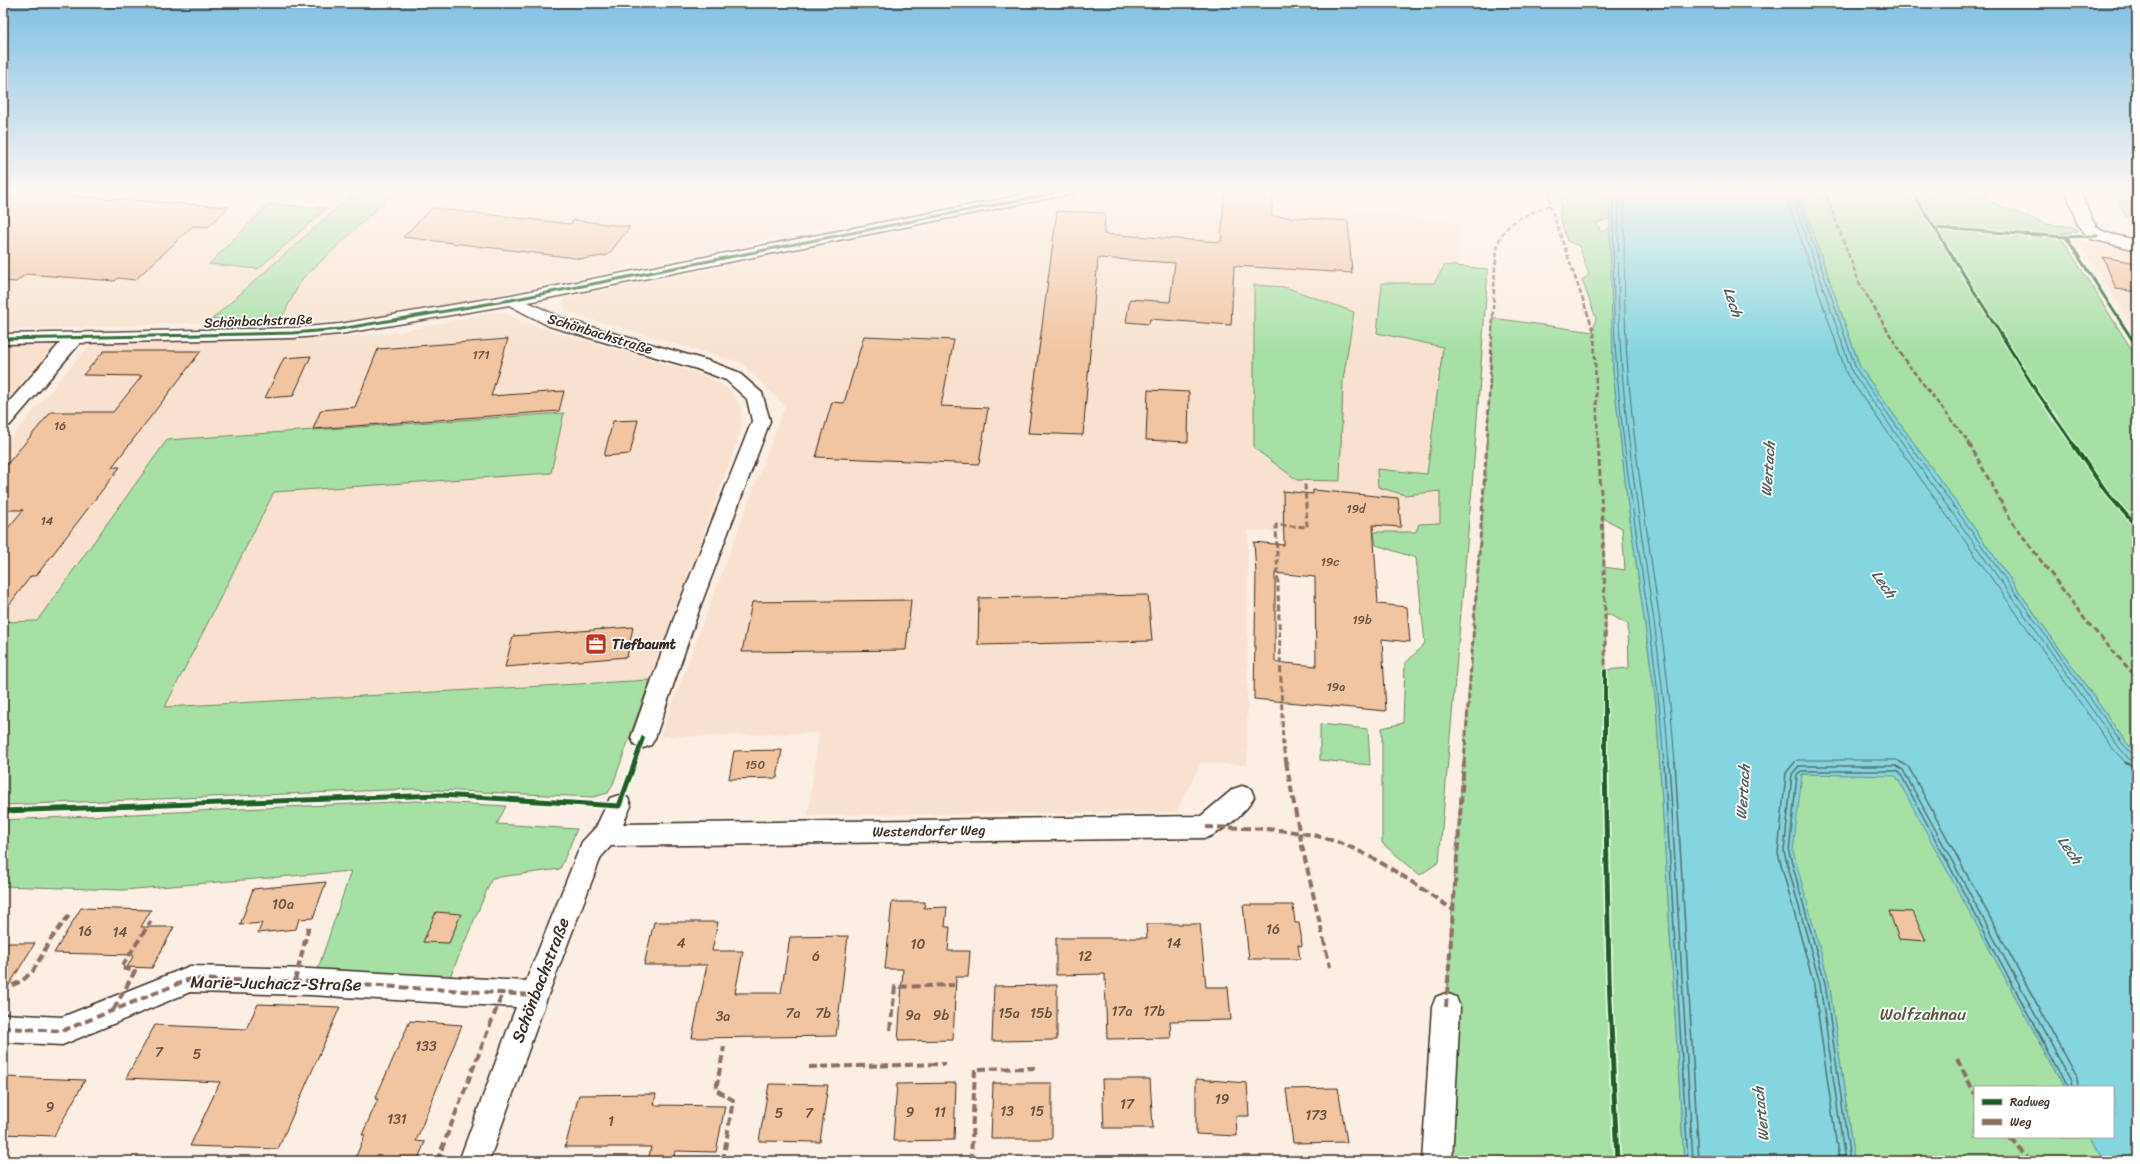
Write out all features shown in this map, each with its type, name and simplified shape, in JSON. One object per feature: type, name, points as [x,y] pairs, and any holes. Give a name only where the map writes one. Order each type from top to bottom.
[{"type":"street","points":[[511,300],[794,244]]},
{"type":"street","name":"Schönbachstraße","points":[[3,339],[76,336],[293,333],[340,329],[511,300],[555,322],[702,365],[732,376],[756,397],[761,421],[689,607],[643,738]]},
{"type":"street","points":[[3,421],[76,336]]},
{"type":"street","name":"Westendorfer Weg","points":[[605,835],[1206,827],[1242,797]]},
{"type":"street","name":"Schönbachstraße","points":[[474,1161],[534,996],[590,850],[605,835],[619,806]]},
{"type":"street","name":"Marie-Juchacz-Straße","points":[[3,1028],[62,1030],[190,978],[472,990],[534,996]]},
{"type":"street","points":[[1437,1161],[1446,1007]]},
{"type":"shaded area","points":[[3,244],[229,244],[209,264],[258,269],[286,244],[743,244],[379,318],[346,321],[199,323],[3,330]]},
{"type":"shaded area","points":[[836,244],[1459,244],[1454,548],[1248,530],[1247,765],[1201,763],[1176,812],[808,815],[819,733],[660,737],[785,406],[742,363],[566,312],[563,298]]},
{"type":"shaded area","points":[[2080,244],[2096,244],[2137,252],[2137,334]]},
{"type":"shaded area","points":[[488,313],[504,313],[529,324],[704,375],[729,389],[741,408],[742,429],[650,680],[165,708],[274,492],[551,473],[564,413],[167,440],[37,622],[3,622],[3,447],[84,351],[92,345],[106,343],[289,339],[398,332]]},
{"type":"shaded area","points":[[59,343],[3,411],[3,345]]},
{"type":"green space","points":[[229,244],[286,244],[258,269],[209,264]]},
{"type":"green space","points":[[296,244],[339,244],[302,279],[282,317],[212,319]]},
{"type":"green space","points":[[1575,244],[1611,244],[1613,371],[1627,498],[1656,703],[1684,1161],[1437,1161],[1452,909],[1487,451],[1493,318],[1593,332],[1596,318],[1582,280],[1589,275],[1579,246]],"holes":[[[1603,518],[1622,528],[1625,570],[1604,567]],[[1606,613],[1628,624],[1629,668],[1605,670]]]},
{"type":"green space","points":[[1817,244],[2065,244],[2137,358],[2137,754],[2125,741],[1860,367]]},
{"type":"green space","points":[[1445,265],[1488,269],[1472,487],[1439,862],[1420,875],[1382,843],[1382,728],[1403,723],[1405,664],[1425,643],[1416,558],[1376,545],[1374,532],[1416,532],[1419,524],[1440,523],[1440,491],[1405,495],[1378,487],[1377,469],[1427,474],[1443,347],[1377,333],[1382,283],[1434,283]]},
{"type":"green space","points":[[1254,285],[1285,287],[1354,312],[1343,380],[1340,481],[1297,480],[1254,448]]},
{"type":"green space","points":[[564,413],[551,473],[274,492],[165,707],[650,680],[613,784],[608,793],[593,797],[413,789],[3,805],[3,622],[37,621],[167,440]]},
{"type":"green space","points":[[1320,724],[1368,729],[1370,765],[1320,760]]},
{"type":"green space","name":"Wolfzahnau","points":[[1801,774],[1896,775],[2063,1086],[1974,1086],[1974,1138],[2092,1138],[2104,1161],[1854,1161],[1829,982],[1792,851]]},
{"type":"green space","points":[[416,801],[506,806],[497,824],[577,829],[560,869],[492,878],[450,977],[317,972],[351,871],[123,890],[3,886],[3,820]]},
{"type":"water","points":[[1610,244],[1817,244],[1860,367],[2125,741],[2137,754],[2137,1161],[2104,1161],[2092,1138],[2114,1138],[2114,1086],[2063,1086],[1896,776],[1802,774],[1793,851],[1829,982],[1854,1161],[1684,1161],[1656,703],[1627,498],[1613,371]]},
{"type":"building","points":[[3,244],[173,244],[135,280],[118,278],[115,281],[26,274],[16,282],[3,281]]},
{"type":"building","points":[[463,244],[616,244],[608,255],[584,259]]},
{"type":"building","points":[[1053,244],[1350,244],[1352,273],[1234,266],[1231,325],[1150,319],[1149,324],[1126,322],[1130,299],[1170,302],[1175,263],[1098,258],[1083,435],[1028,433]]},
{"type":"building","points":[[2103,257],[2137,263],[2137,292],[2116,289]]},
{"type":"building","points":[[864,336],[954,340],[941,406],[988,408],[979,464],[816,457],[832,402],[844,403]]},
{"type":"building","points":[[508,339],[491,396],[564,391],[559,411],[313,429],[321,410],[355,407],[378,349]]},
{"type":"building","points":[[104,351],[201,351],[112,467],[120,467],[36,576],[31,576],[3,613],[3,534],[23,510],[3,510],[3,469],[51,412],[113,412],[142,376],[83,375]]},
{"type":"building","points":[[311,356],[293,396],[265,398],[284,358]]},
{"type":"building","points":[[1148,390],[1189,392],[1188,442],[1146,440]]},
{"type":"building","points":[[638,420],[630,454],[604,456],[613,421]]},
{"type":"building","points":[[1313,490],[1398,498],[1401,527],[1373,525],[1378,604],[1407,607],[1410,642],[1382,639],[1386,711],[1254,699],[1256,573],[1254,542],[1284,545],[1283,491],[1313,494]],"holes":[[[1275,573],[1315,577],[1316,666],[1275,662]]]},
{"type":"building","points":[[1148,595],[1152,641],[978,645],[979,598]]},
{"type":"building","points":[[911,600],[906,650],[742,652],[752,602]]},
{"type":"building","points":[[633,627],[627,657],[505,667],[513,636]]},
{"type":"building","points":[[782,750],[777,778],[729,779],[734,751]]},
{"type":"building","points":[[326,882],[313,918],[299,919],[296,929],[258,933],[262,923],[240,925],[253,889]]},
{"type":"building","points":[[892,902],[925,902],[924,908],[947,907],[945,927],[950,927],[948,951],[970,951],[968,977],[956,977],[953,1040],[898,1041],[903,969],[885,969]]},
{"type":"building","points":[[1243,905],[1293,905],[1295,923],[1299,923],[1301,935],[1302,946],[1298,945],[1300,959],[1249,959]]},
{"type":"building","points":[[81,908],[151,910],[141,927],[174,927],[152,968],[127,967],[134,955],[54,953]]},
{"type":"building","points":[[1889,911],[1913,912],[1926,941],[1899,939]]},
{"type":"building","points":[[436,912],[461,914],[449,943],[423,942]]},
{"type":"building","points":[[654,922],[718,922],[712,951],[743,951],[735,993],[781,993],[790,937],[848,936],[836,1036],[692,1038],[707,965],[644,965]]},
{"type":"building","points":[[1146,924],[1200,924],[1206,987],[1228,987],[1231,1020],[1170,1021],[1171,1038],[1107,1039],[1105,974],[1056,975],[1056,938],[1147,938]]},
{"type":"building","points":[[3,943],[35,943],[3,995]]},
{"type":"building","points":[[1057,985],[1057,1040],[992,1041],[994,986]]},
{"type":"building","points":[[258,1004],[340,1007],[278,1149],[190,1146],[220,1082],[126,1078],[155,1025],[246,1029]]},
{"type":"building","points":[[410,1021],[462,1025],[416,1141],[425,1142],[417,1161],[354,1161],[365,1135],[362,1135],[378,1099],[375,1099]]},
{"type":"building","points":[[3,1077],[85,1080],[54,1136],[3,1134]]},
{"type":"building","points":[[1102,1079],[1150,1079],[1153,1128],[1104,1128]]},
{"type":"building","points":[[1196,1079],[1247,1083],[1249,1116],[1236,1116],[1237,1136],[1196,1134]]},
{"type":"building","points":[[956,1083],[954,1140],[893,1141],[897,1084]]},
{"type":"building","points":[[993,1083],[1052,1083],[1052,1139],[991,1139]]},
{"type":"building","points":[[769,1084],[828,1085],[820,1142],[759,1141]]},
{"type":"building","points":[[1338,1088],[1347,1142],[1293,1143],[1286,1089]]},
{"type":"building","points":[[656,1094],[654,1105],[725,1106],[716,1152],[675,1151],[673,1161],[648,1161],[651,1147],[565,1147],[579,1095]]},
{"type":"marked path","points":[[1446,1007],[1487,451],[1495,266],[1498,244]]},
{"type":"marked path","points":[[1564,244],[1594,332],[1595,406],[1603,518],[1606,613],[1605,674]]},
{"type":"marked path","points":[[1845,244],[1859,282],[1906,362],[1972,446],[2012,522],[2087,622],[2137,678]]},
{"type":"marked path","points":[[1305,484],[1307,527],[1276,525],[1283,746],[1302,846],[1330,967]]},
{"type":"marked path","points":[[1206,827],[1257,828],[1290,831],[1339,843],[1383,864],[1452,909]]},
{"type":"marked path","points":[[3,992],[6,988],[22,981],[33,971],[51,939],[71,913]]},
{"type":"marked path","points":[[114,1009],[135,971],[121,968],[151,921]]},
{"type":"marked path","points":[[295,981],[309,925]]},
{"type":"marked path","points":[[3,1028],[62,1031],[190,979],[310,982],[534,995]]},
{"type":"marked path","points":[[890,1030],[895,987],[954,985]]},
{"type":"marked path","points":[[437,1161],[503,992]]},
{"type":"marked path","points":[[723,1161],[733,1100],[716,1090],[724,1047]]},
{"type":"marked path","points":[[1957,1059],[1974,1092]]},
{"type":"marked path","points":[[809,1067],[946,1064]]},
{"type":"marked path","points":[[971,1161],[975,1069],[1037,1068]]},
{"type":"marked path","points":[[2010,1138],[2033,1161]]},
{"type":"cycle path","points":[[3,339],[293,333],[340,329],[511,300],[794,244]]},
{"type":"cycle path","points":[[1945,244],[2035,389],[2107,493],[2137,527]]},
{"type":"cycle path","points":[[2071,244],[2137,347]]},
{"type":"cycle path","points":[[1605,671],[1605,793],[1608,916],[1617,1161]]},
{"type":"cycle path","points":[[3,811],[440,795],[619,806],[643,738]]},
{"type":"place","name":"Tiefbaumt","points":[[596,644]]},
{"type":"water label","name":"Lech","points":[[1733,302]]},
{"type":"water label","name":"Wertach","points":[[1768,469]]},
{"type":"water label","name":"Lech","points":[[1884,584]]},
{"type":"water label","name":"Wertach","points":[[1743,792]]},
{"type":"water label","name":"Lech","points":[[2070,850]]},
{"type":"water label","name":"Wertach","points":[[1761,1114]]}]
